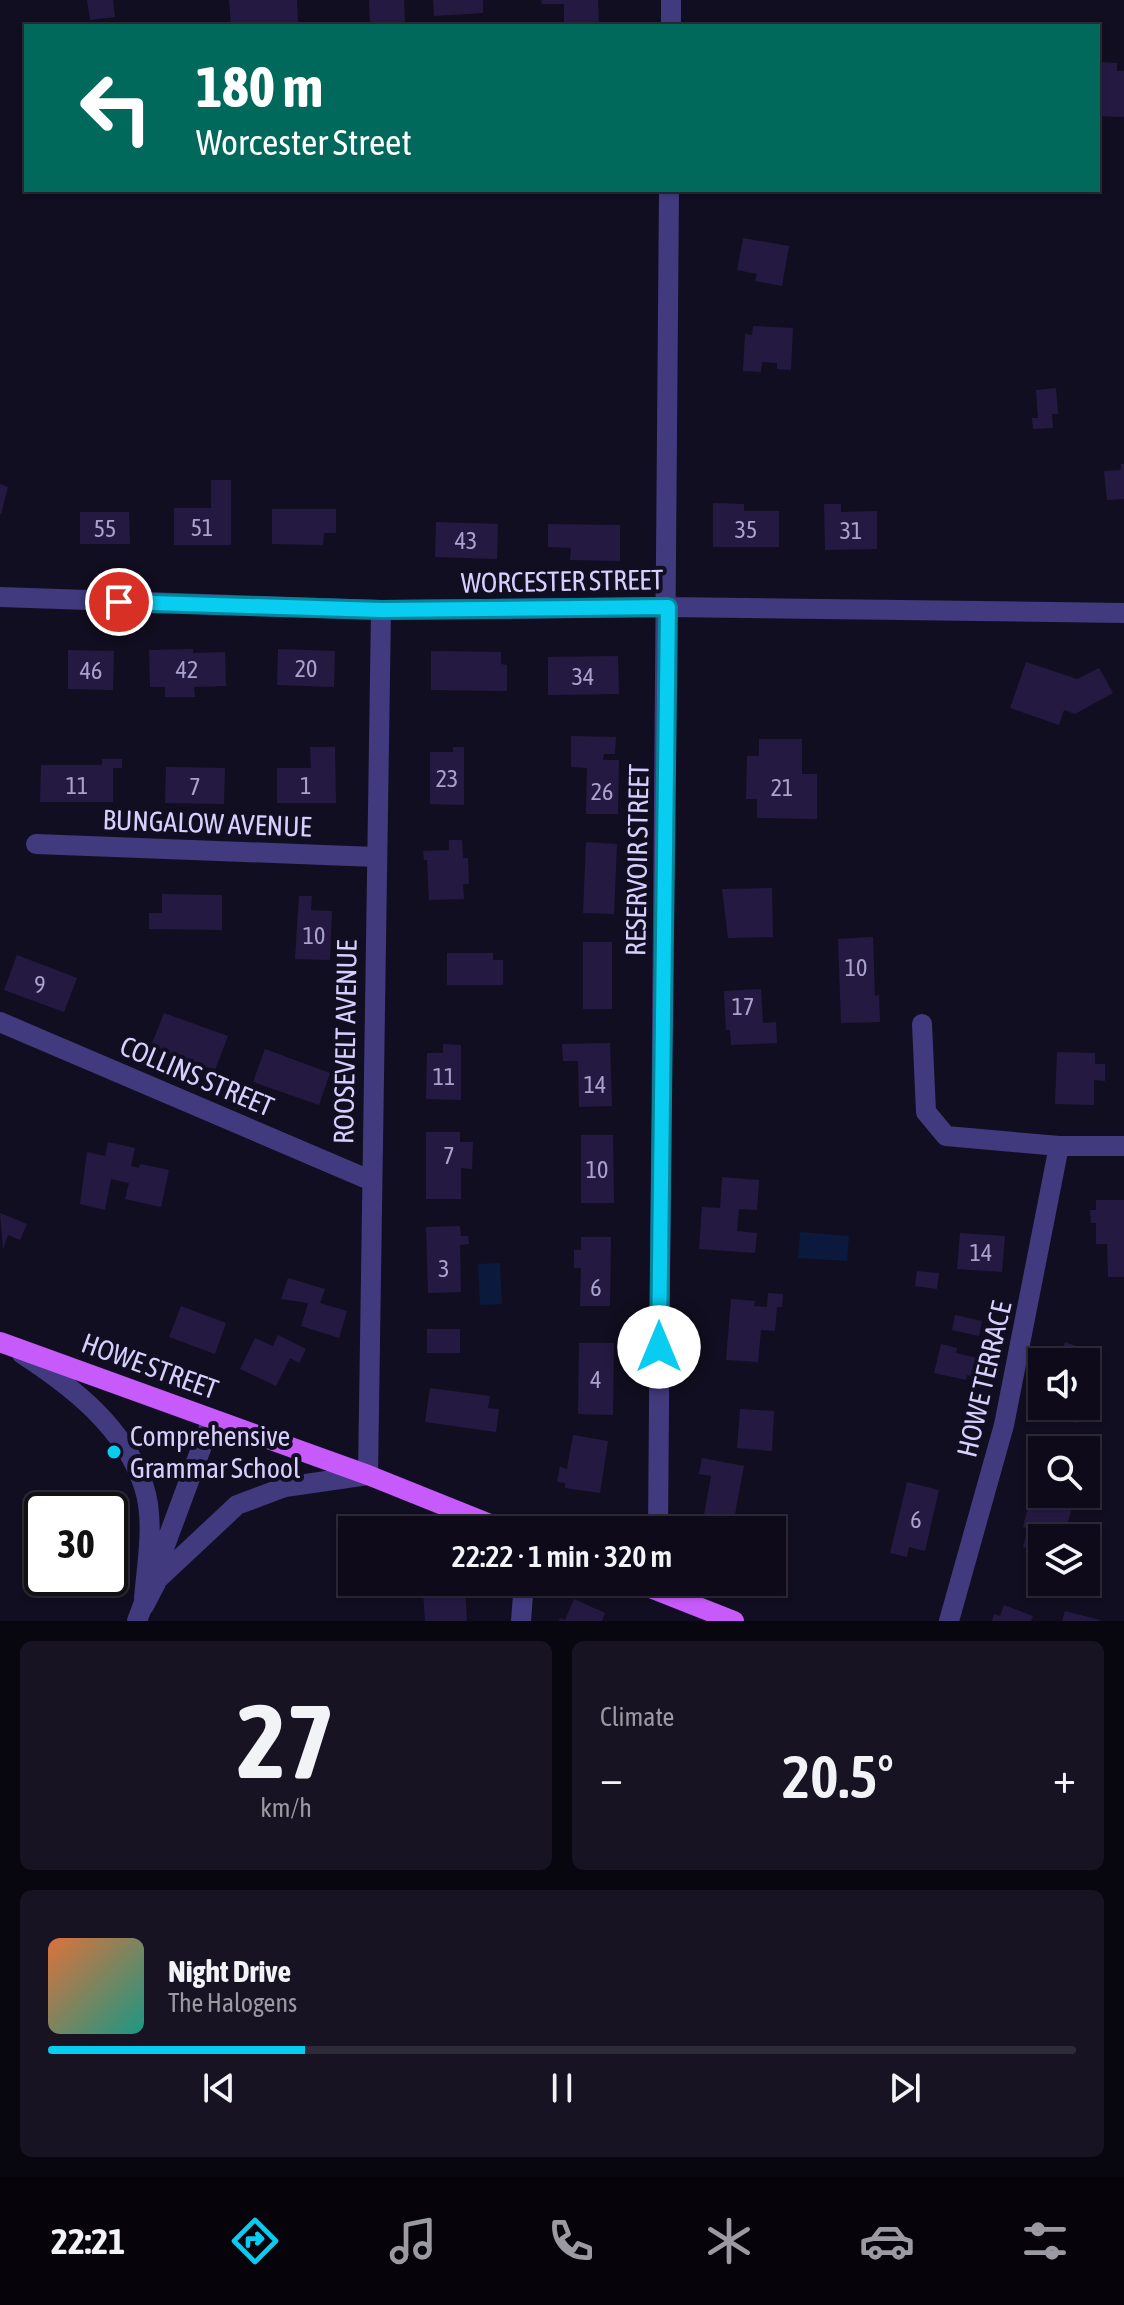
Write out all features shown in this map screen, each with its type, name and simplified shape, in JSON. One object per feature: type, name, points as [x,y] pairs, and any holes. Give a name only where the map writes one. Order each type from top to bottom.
[{"type":"main road","name":"HOWE STREET","points":[[4,1343],[368,1475],[470,1516]]},
{"type":"main road","points":[[678,1596],[734,1621]]},
{"type":"street","points":[[671,0],[671,24]]},
{"type":"street","name":"RESERVOIR STREET","points":[[658,1516],[668,607],[669,192]]},
{"type":"street","name":"WORCESTER STREET","points":[[0,597],[381,610],[668,607],[1124,613]]},
{"type":"street","name":"ROOSEVELT AVENUE","points":[[368,1475],[381,610]]},
{"type":"street","name":"BUNGALOW AVENUE","points":[[36,844],[376,857]]},
{"type":"street","name":"COLLINS STREET","points":[[0,1022],[372,1181]]},
{"type":"street","points":[[922,1024],[926,1112],[946,1136],[1059,1146],[1124,1146]]},
{"type":"street","name":"HOWE TERRACE","points":[[949,1621],[1004,1425],[1059,1146]]},
{"type":"street","points":[[4,1343],[61,1380],[118,1435],[145,1488],[149,1546],[140,1613]]},
{"type":"street","points":[[140,1613],[212,1419]]},
{"type":"street","points":[[140,1613],[158,1579],[237,1505],[285,1487],[368,1475]]},
{"type":"street","points":[[521,1621],[523,1596]]},
{"type":"water","points":[[800,1232],[849,1236],[847,1261],[798,1258]]},
{"type":"water","points":[[500,1263],[502,1304],[480,1305],[478,1264]]},
{"type":"building","points":[[87,0],[113,0],[115,17],[90,20]]},
{"type":"building","points":[[229,0],[297,0],[298,24],[231,24]]},
{"type":"building","points":[[369,0],[404,0],[405,24],[370,24]]},
{"type":"building","points":[[433,0],[483,0],[483,13],[434,16]]},
{"type":"building","points":[[541,0],[598,0],[599,24],[564,24],[564,4],[542,4]]},
{"type":"building","points":[[1100,62],[1117,63],[1117,71],[1124,71],[1124,117],[1100,116]]},
{"type":"building","points":[[743,238],[789,246],[782,286],[755,281],[757,274],[737,270]]},
{"type":"building","points":[[753,326],[793,328],[791,370],[777,369],[777,363],[762,362],[761,372],[743,371],[745,334],[752,335]]},
{"type":"building","points":[[1056,388],[1058,414],[1052,414],[1053,428],[1033,429],[1032,418],[1038,418],[1036,390]]},
{"type":"building","points":[[1121,464],[1124,464],[1124,499],[1107,500],[1104,471],[1121,470]]},
{"type":"building","points":[[211,480],[231,480],[231,545],[174,545],[174,508],[211,508]]},
{"type":"building","points":[[0,484],[8,487],[1,514],[0,514]]},
{"type":"building","points":[[713,503],[744,504],[744,511],[779,511],[779,547],[713,547]]},
{"type":"building","points":[[824,504],[841,504],[841,512],[877,511],[877,549],[825,550]]},
{"type":"building","points":[[272,509],[336,509],[336,533],[324,533],[323,545],[272,544]]},
{"type":"building","points":[[80,512],[129,512],[130,544],[80,544]]},
{"type":"building","points":[[436,522],[498,524],[497,559],[435,557]]},
{"type":"building","points":[[548,524],[620,525],[620,561],[570,560],[571,548],[548,547]]},
{"type":"building","points":[[193,649],[193,653],[225,652],[226,686],[194,687],[195,697],[165,697],[165,687],[150,687],[149,650]]},
{"type":"building","points":[[278,649],[335,651],[334,687],[277,685]]},
{"type":"building","points":[[68,650],[114,651],[113,690],[68,689]]},
{"type":"building","points":[[431,651],[501,652],[501,664],[507,665],[507,691],[431,690]]},
{"type":"building","points":[[618,656],[619,694],[548,695],[548,657]]},
{"type":"building","points":[[1026,662],[1077,679],[1099,668],[1113,693],[1075,714],[1064,710],[1059,725],[1010,708]]},
{"type":"building","points":[[571,736],[616,737],[615,754],[604,754],[603,760],[619,760],[618,814],[586,814],[587,768],[571,767]]},
{"type":"building","points":[[759,739],[802,739],[802,774],[817,774],[817,819],[757,818],[757,799],[746,799],[747,756],[759,756]]},
{"type":"building","points":[[310,747],[335,747],[336,803],[277,803],[277,768],[311,768]]},
{"type":"building","points":[[453,747],[464,747],[464,805],[430,804],[430,752],[453,752]]},
{"type":"building","points":[[102,759],[122,759],[122,768],[113,768],[113,802],[40,802],[41,765],[102,765]]},
{"type":"building","points":[[166,767],[225,768],[224,804],[165,803]]},
{"type":"building","points":[[449,840],[462,840],[463,858],[468,858],[469,884],[463,884],[464,899],[429,900],[427,860],[424,860],[423,851],[449,850]]},
{"type":"building","points":[[586,842],[617,844],[614,914],[583,913]]},
{"type":"building","points":[[772,888],[773,937],[728,938],[722,889]]},
{"type":"building","points":[[162,894],[222,895],[222,930],[149,929],[149,913],[162,913]]},
{"type":"building","points":[[299,896],[312,896],[311,910],[332,911],[330,960],[295,959]]},
{"type":"building","points":[[873,937],[875,996],[879,995],[880,1022],[841,1023],[838,939]]},
{"type":"building","points":[[583,942],[612,942],[612,1009],[583,1009]]},
{"type":"building","points":[[447,953],[493,953],[493,960],[503,960],[503,985],[447,985]]},
{"type":"building","points":[[17,955],[77,978],[64,1012],[4,990]]},
{"type":"building","points":[[761,989],[763,1023],[776,1022],[777,1043],[731,1045],[730,1030],[726,1030],[724,991]]},
{"type":"building","points":[[164,1013],[228,1036],[215,1070],[151,1046]]},
{"type":"building","points":[[610,1043],[612,1106],[579,1107],[578,1061],[563,1061],[562,1044]]},
{"type":"building","points":[[443,1044],[461,1045],[461,1100],[426,1099],[427,1053],[443,1053]]},
{"type":"building","points":[[265,1049],[330,1073],[319,1105],[253,1082]]},
{"type":"building","points":[[1057,1052],[1095,1053],[1095,1064],[1105,1064],[1105,1081],[1094,1080],[1094,1105],[1055,1104]]},
{"type":"building","points":[[426,1132],[460,1132],[460,1142],[473,1142],[472,1169],[461,1168],[461,1199],[426,1199]]},
{"type":"building","points":[[581,1135],[613,1135],[614,1203],[581,1203]]},
{"type":"building","points":[[108,1142],[135,1148],[131,1166],[139,1168],[140,1164],[169,1170],[161,1207],[125,1199],[129,1183],[111,1179],[105,1210],[80,1204],[87,1152],[105,1156]]},
{"type":"building","points":[[722,1177],[759,1180],[757,1210],[739,1209],[737,1231],[757,1233],[755,1253],[699,1249],[702,1207],[720,1208]]},
{"type":"building","points":[[1096,1200],[1124,1200],[1124,1277],[1108,1277],[1107,1244],[1096,1244],[1096,1223],[1091,1223],[1090,1210],[1096,1210]]},
{"type":"building","points":[[0,1213],[27,1224],[20,1240],[8,1235],[3,1249]]},
{"type":"building","points":[[460,1226],[461,1236],[468,1236],[469,1244],[460,1245],[461,1292],[428,1293],[426,1227]]},
{"type":"building","points":[[960,1233],[1005,1236],[1002,1272],[957,1269]]},
{"type":"building","points":[[581,1237],[611,1237],[610,1306],[580,1306],[581,1268],[574,1268],[574,1250],[581,1250]]},
{"type":"building","points":[[917,1271],[939,1273],[937,1289],[915,1286]]},
{"type":"building","points":[[288,1278],[325,1289],[320,1303],[347,1311],[339,1338],[301,1326],[308,1303],[281,1299]]},
{"type":"building","points":[[768,1293],[783,1294],[782,1307],[777,1307],[775,1331],[761,1330],[758,1362],[726,1360],[731,1299],[755,1301],[754,1306],[767,1307]]},
{"type":"building","points":[[181,1306],[226,1323],[215,1354],[169,1337]]},
{"type":"building","points":[[955,1315],[982,1321],[979,1336],[952,1330]]},
{"type":"building","points":[[427,1329],[460,1329],[460,1353],[427,1353]]},
{"type":"building","points":[[278,1335],[306,1349],[299,1363],[290,1358],[276,1386],[240,1369],[255,1338],[273,1346]]},
{"type":"building","points":[[1065,1342],[1081,1348],[1063,1348]]},
{"type":"building","points":[[579,1343],[614,1343],[613,1415],[578,1414]]},
{"type":"building","points":[[941,1344],[957,1348],[956,1353],[986,1360],[982,1379],[967,1375],[966,1380],[934,1373]]},
{"type":"building","points":[[430,1388],[490,1396],[488,1408],[499,1409],[496,1432],[425,1422]]},
{"type":"building","points":[[740,1409],[774,1411],[772,1451],[737,1448]]},
{"type":"building","points":[[573,1435],[608,1441],[600,1493],[565,1488],[565,1483],[557,1482],[560,1467],[567,1469]]},
{"type":"building","points":[[702,1458],[744,1466],[735,1516],[704,1516],[711,1476],[699,1474]]},
{"type":"building","points":[[907,1482],[939,1490],[925,1551],[909,1547],[907,1557],[890,1553]]},
{"type":"building","points":[[1028,1507],[1072,1508],[1068,1524],[1028,1524],[1028,1528],[1023,1527]]},
{"type":"building","points":[[1028,1528],[1028,1548],[1023,1547]]},
{"type":"building","points":[[423,1596],[465,1596],[467,1621],[425,1621]]},
{"type":"building","points":[[574,1599],[605,1613],[602,1621],[559,1621],[560,1618],[565,1620]]},
{"type":"building","points":[[1004,1605],[1033,1616],[1031,1621],[992,1621],[994,1614],[1000,1616]]},
{"type":"building","points":[[1065,1611],[1100,1620],[1100,1621],[1062,1621]]},
{"type":"place","name":"Comprehensive Grammar School","points":[[114,1452]]},
{"type":"route","points":[[119,602],[381,610],[668,607],[659,1347]]}]
